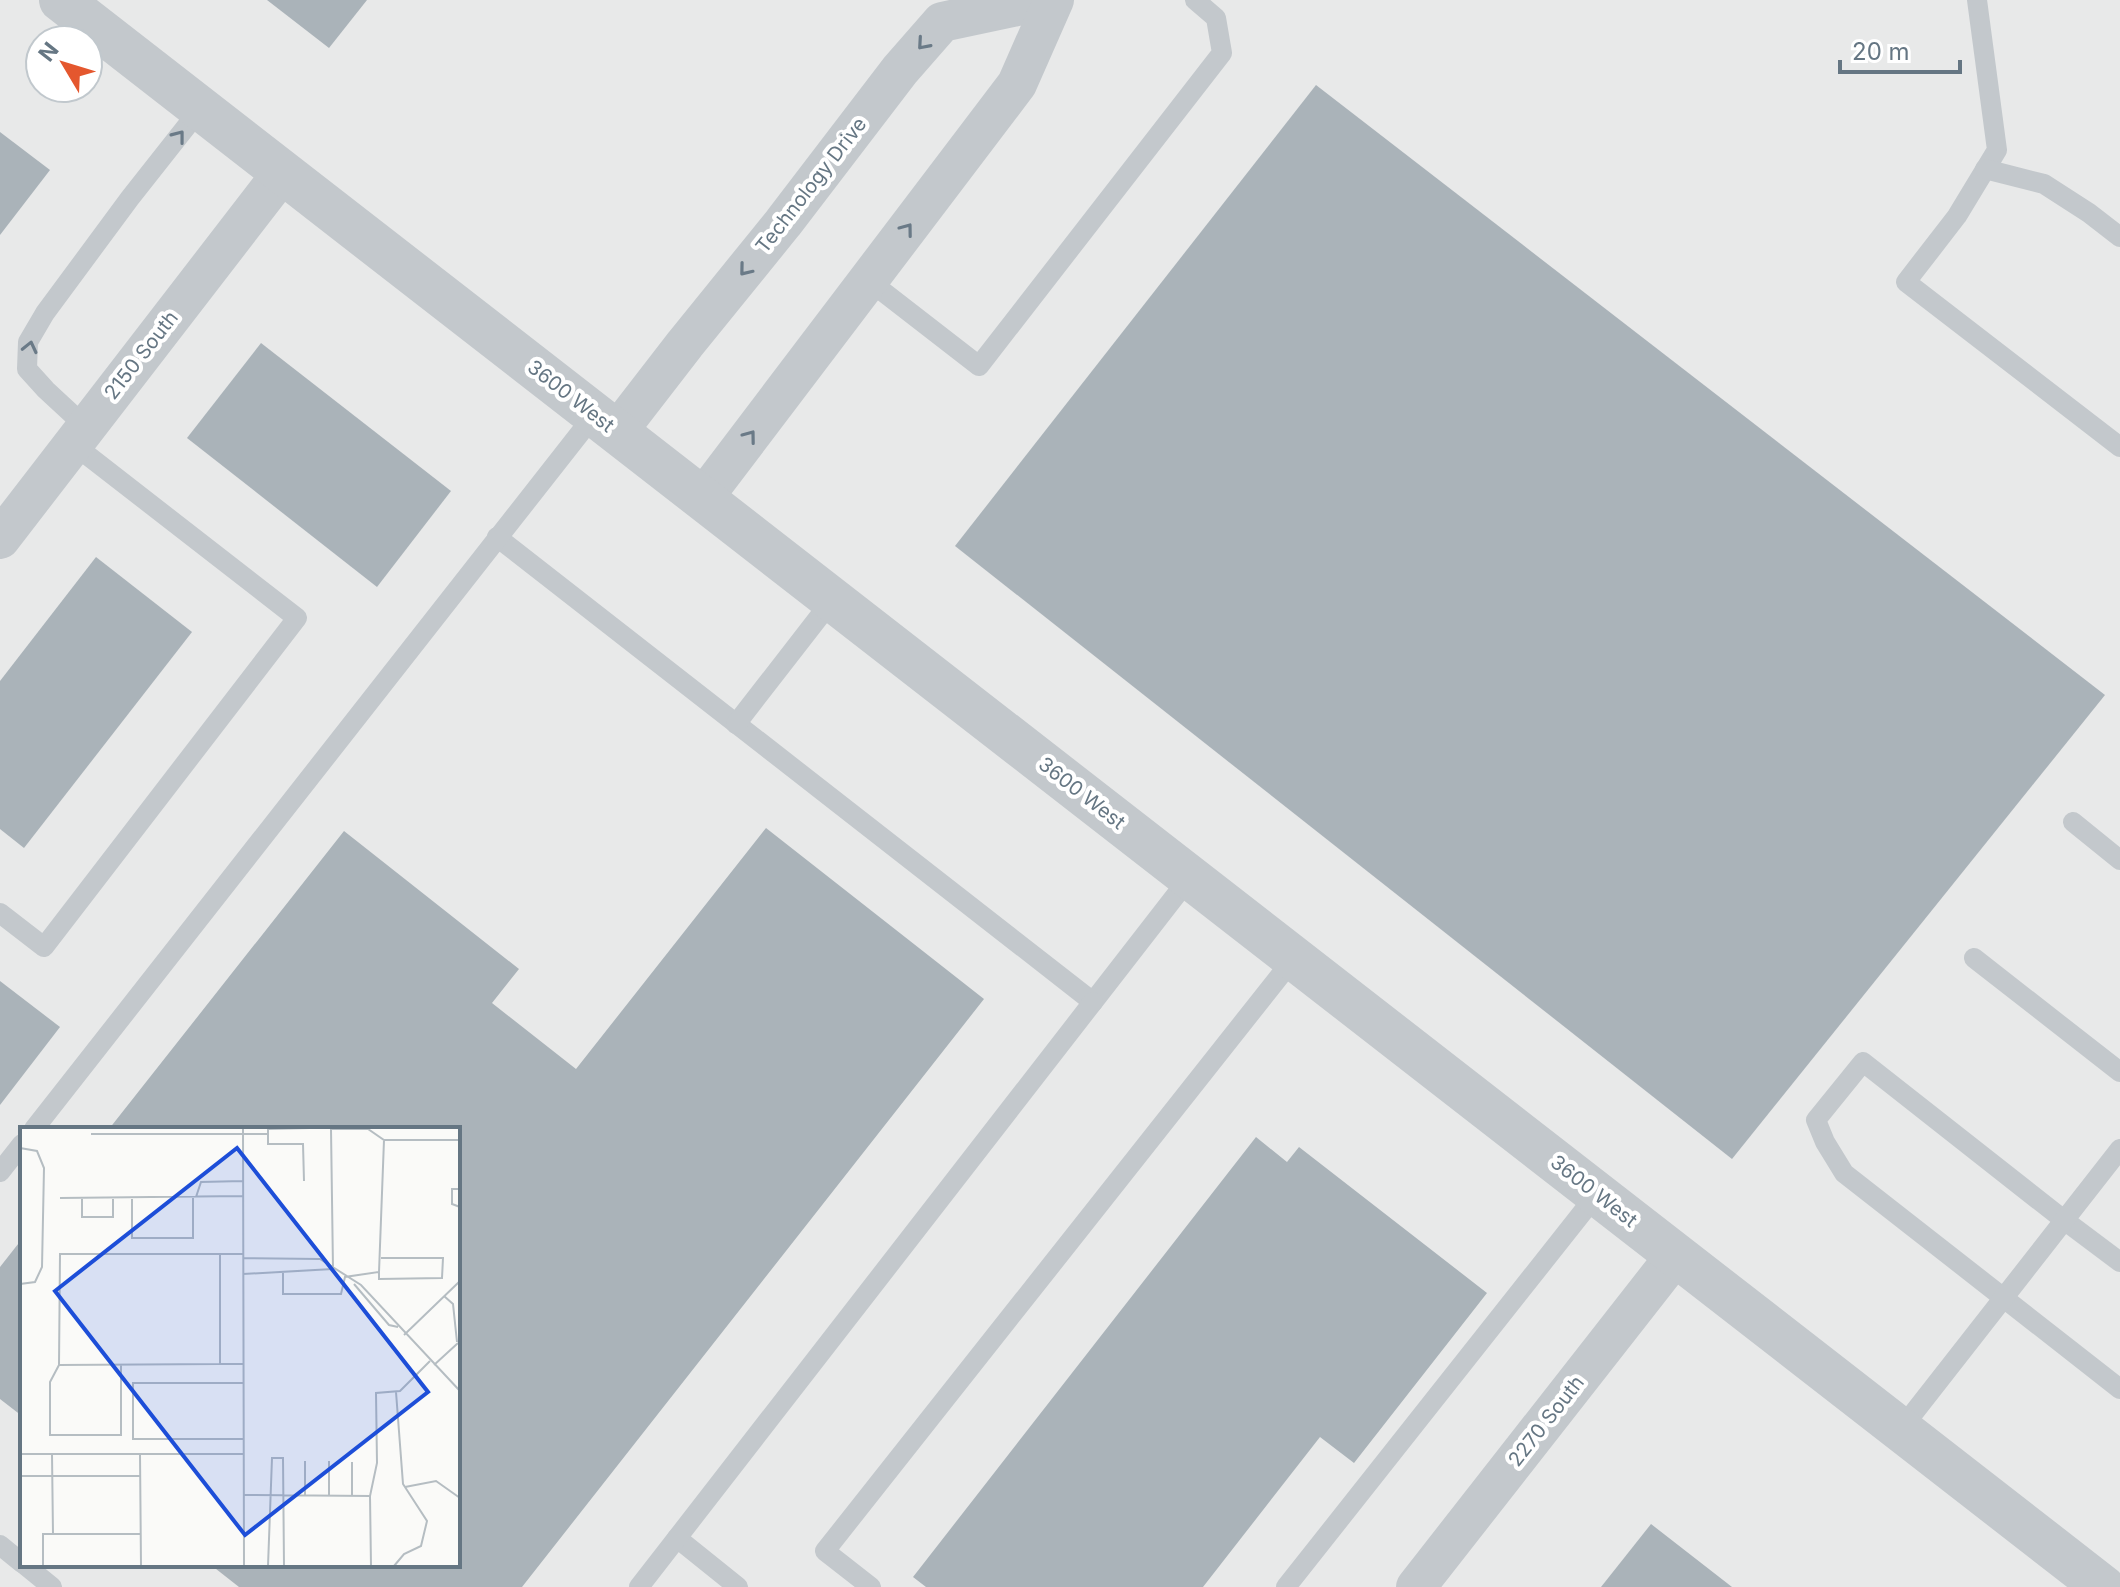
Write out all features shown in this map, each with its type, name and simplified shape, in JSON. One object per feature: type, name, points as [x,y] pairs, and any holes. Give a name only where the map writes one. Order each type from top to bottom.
[{"type":"street","name":"3600 West","points":[[61,0],[2103,1587]]},
{"type":"street","name":"Technology Drive","points":[[606,423],[685,344],[783,223],[900,70],[942,22],[1045,0]]},
{"type":"street","points":[[703,498],[1017,84],[1054,0]]},
{"type":"street","name":"2150 South","points":[[0,539],[283,172]]},
{"type":"street","name":"2270 South","points":[[1416,1587],[1676,1255]]},
{"type":"lane","points":[[868,280],[979,366],[1222,53],[1216,18],[1195,0]]},
{"type":"lane","points":[[1977,0],[1997,150],[1957,216],[1906,282],[2120,447]]},
{"type":"lane","points":[[0,913],[44,947],[297,618],[79,435],[27,369],[28,342],[45,313],[201,108]]},
{"type":"lane","points":[[1985,169],[2044,184],[2120,237]]},
{"type":"lane","points":[[36,1127],[497,537],[606,423]]},
{"type":"lane","points":[[497,537],[1093,1002]]},
{"type":"lane","points":[[736,724],[833,599]]},
{"type":"lane","points":[[2073,822],[2120,860]]},
{"type":"lane","points":[[639,1587],[1190,877]]},
{"type":"lane","points":[[871,1587],[825,1551],[1294,958]]},
{"type":"lane","points":[[1974,958],[2120,1072]]},
{"type":"lane","points":[[2120,1262],[1863,1062],[1816,1120],[1844,1173],[2120,1389]]},
{"type":"lane","points":[[0,1172],[20,1147]]},
{"type":"lane","points":[[1901,1429],[2120,1149]]},
{"type":"lane","points":[[1286,1587],[1597,1194]]},
{"type":"lane","points":[[677,1538],[738,1587]]},
{"type":"lane","points":[[0,1545],[20,1562]]},
{"type":"lane","points":[[27,1567],[52,1587]]},
{"type":"shaded area","points":[[0,0],[2120,0],[2120,1587],[0,1587]]},
{"type":"building","points":[[267,0],[367,0],[329,48]]},
{"type":"building","points":[[1316,85],[2105,695],[1732,1159],[955,546]]},
{"type":"building","points":[[0,132],[50,170],[0,235]]},
{"type":"building","points":[[261,343],[451,491],[377,587],[187,438]]},
{"type":"building","points":[[96,557],[192,632],[24,848],[0,829],[0,681]]},
{"type":"building","points":[[766,828],[984,999],[522,1587],[239,1587],[214,1567],[460,1567],[460,1127],[111,1127],[344,831],[519,969],[492,1003],[576,1069]]},
{"type":"building","points":[[0,981],[60,1027],[0,1105]]},
{"type":"building","points":[[1256,1137],[1287,1162],[1299,1147],[1487,1293],[1354,1463],[1320,1437],[1203,1587],[926,1587],[913,1577]]},
{"type":"building","points":[[20,1242],[20,1414],[0,1399],[0,1267]]},
{"type":"building","points":[[1651,1524],[1732,1587],[1601,1587]]}]
